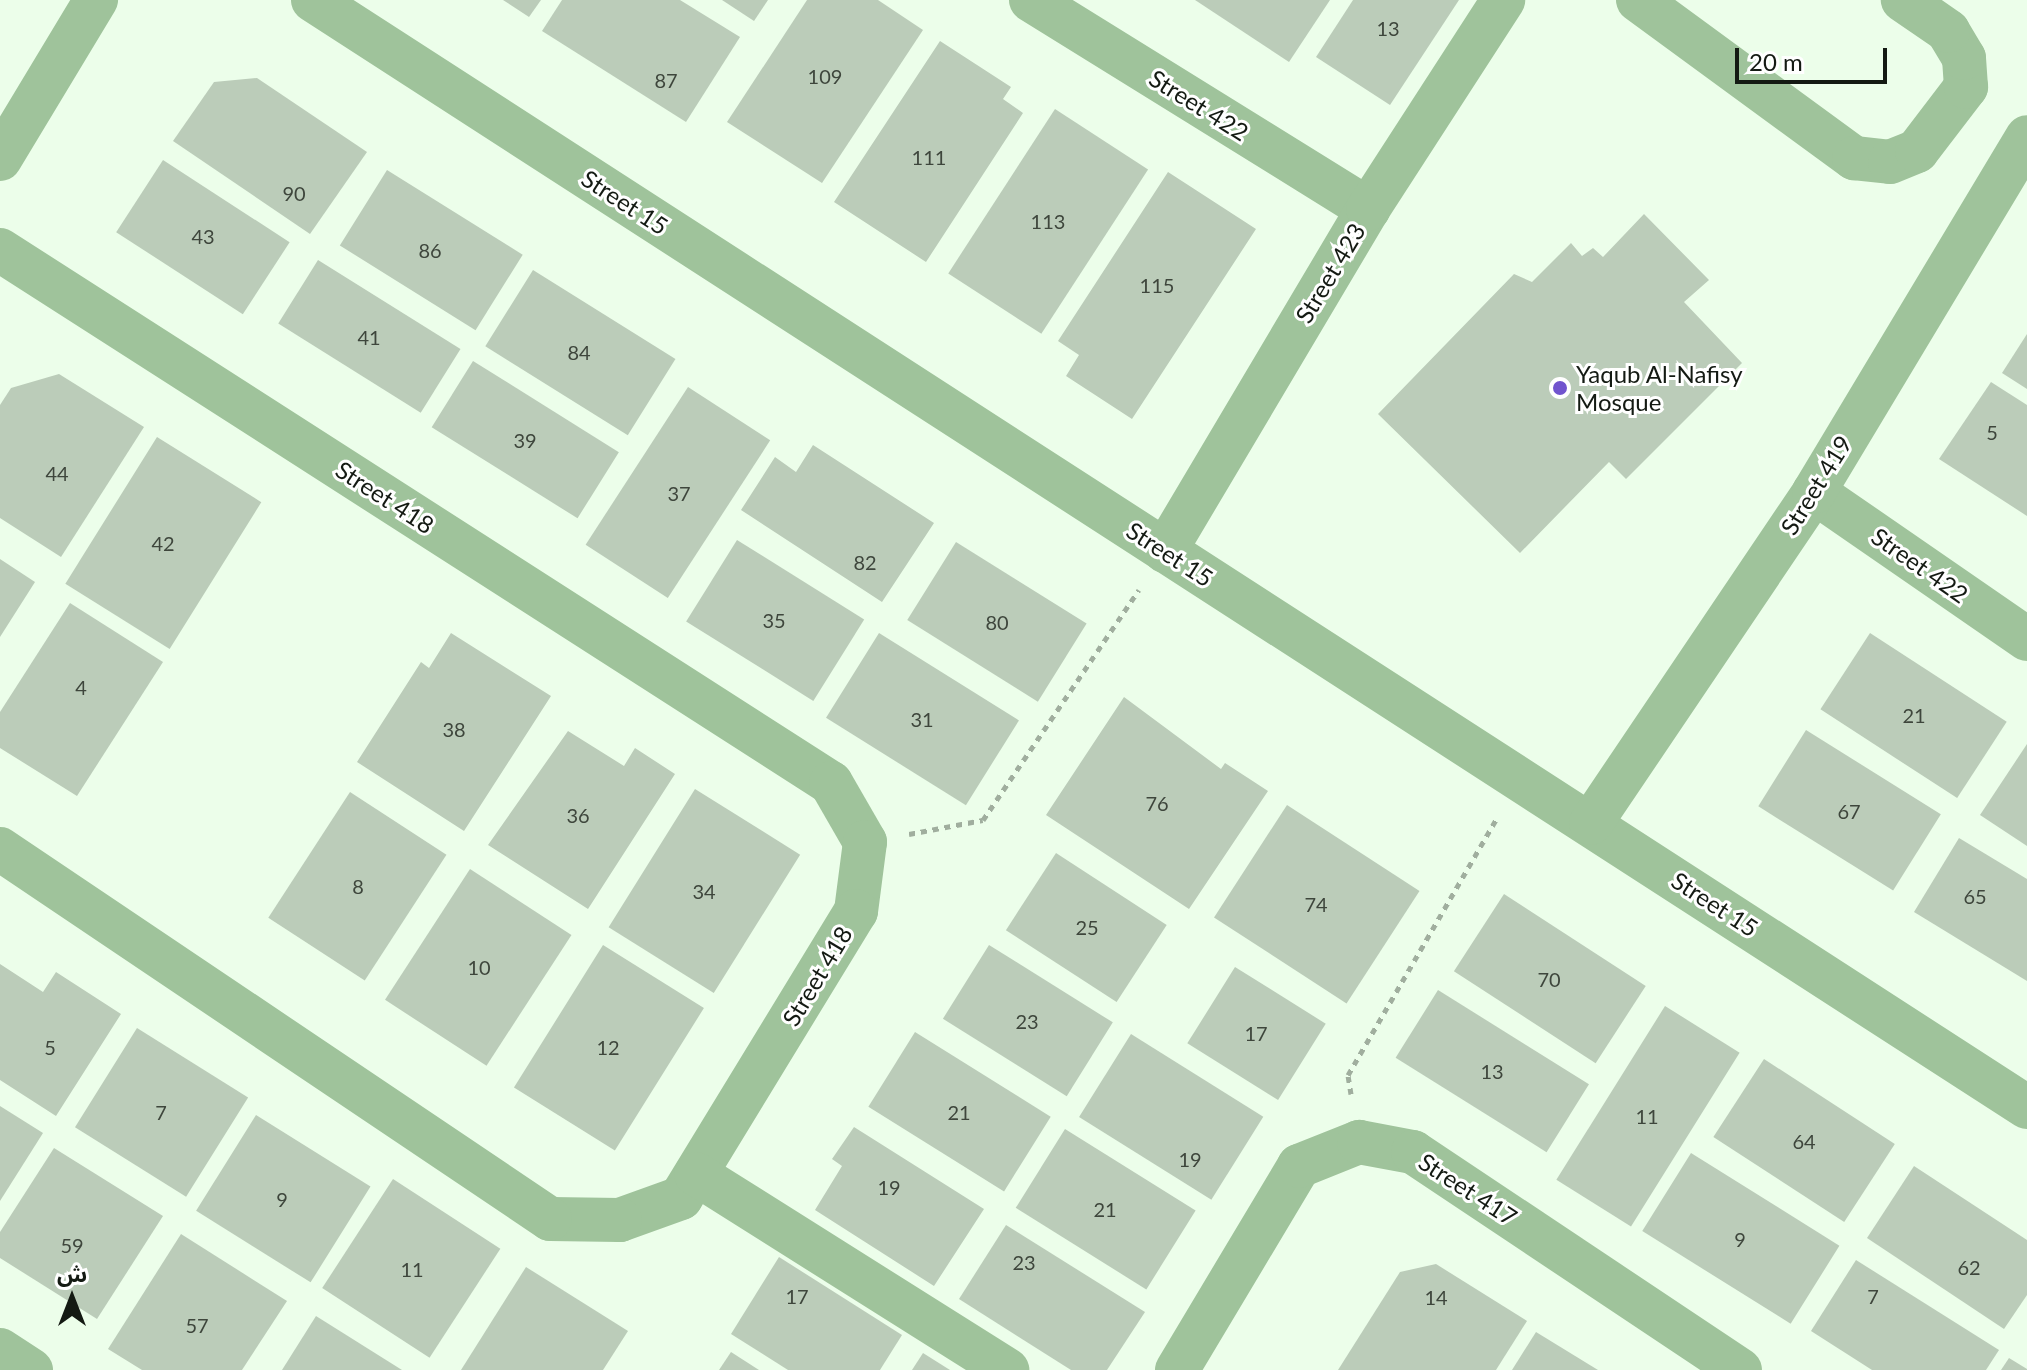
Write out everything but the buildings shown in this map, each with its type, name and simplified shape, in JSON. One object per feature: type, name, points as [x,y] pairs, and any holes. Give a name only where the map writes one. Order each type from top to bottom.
[{"type":"street","points":[[0,159],[96,0]]},
{"type":"street","name":"Street 15","points":[[313,0],[2027,1107]]},
{"type":"street","name":"Street 422","points":[[1031,0],[1368,209]]},
{"type":"street","name":"Street 423","points":[[1165,551],[1368,209],[1503,0]]},
{"type":"street","points":[[1655,5],[1854,158],[1890,162],[1917,151],[1966,87],[1964,58],[1948,31],[1903,0]]},
{"type":"street","name":"Street 419","points":[[1591,823],[1814,492],[2027,137]]},
{"type":"street","name":"Street 418","points":[[0,250],[831,783],[865,842],[856,911],[681,1198],[620,1220],[550,1219],[0,849]]},
{"type":"street","name":"Street 422","points":[[1814,492],[2027,639]]},
{"type":"street","points":[[1177,1370],[1299,1166],[1359,1142]]},
{"type":"street","name":"Street 417","points":[[1359,1142],[1413,1152],[1740,1370]]},
{"type":"street","points":[[696,1174],[1007,1370]]},
{"type":"street","points":[[0,1350],[31,1370]]},
{"type":"path","points":[[865,842],[983,820],[1165,551]]},
{"type":"path","points":[[1359,1142],[1348,1075],[1520,778]]},
{"type":"place","name":"Yaqub Al-Nafisy Mosque","points":[[1560,388]]}]
